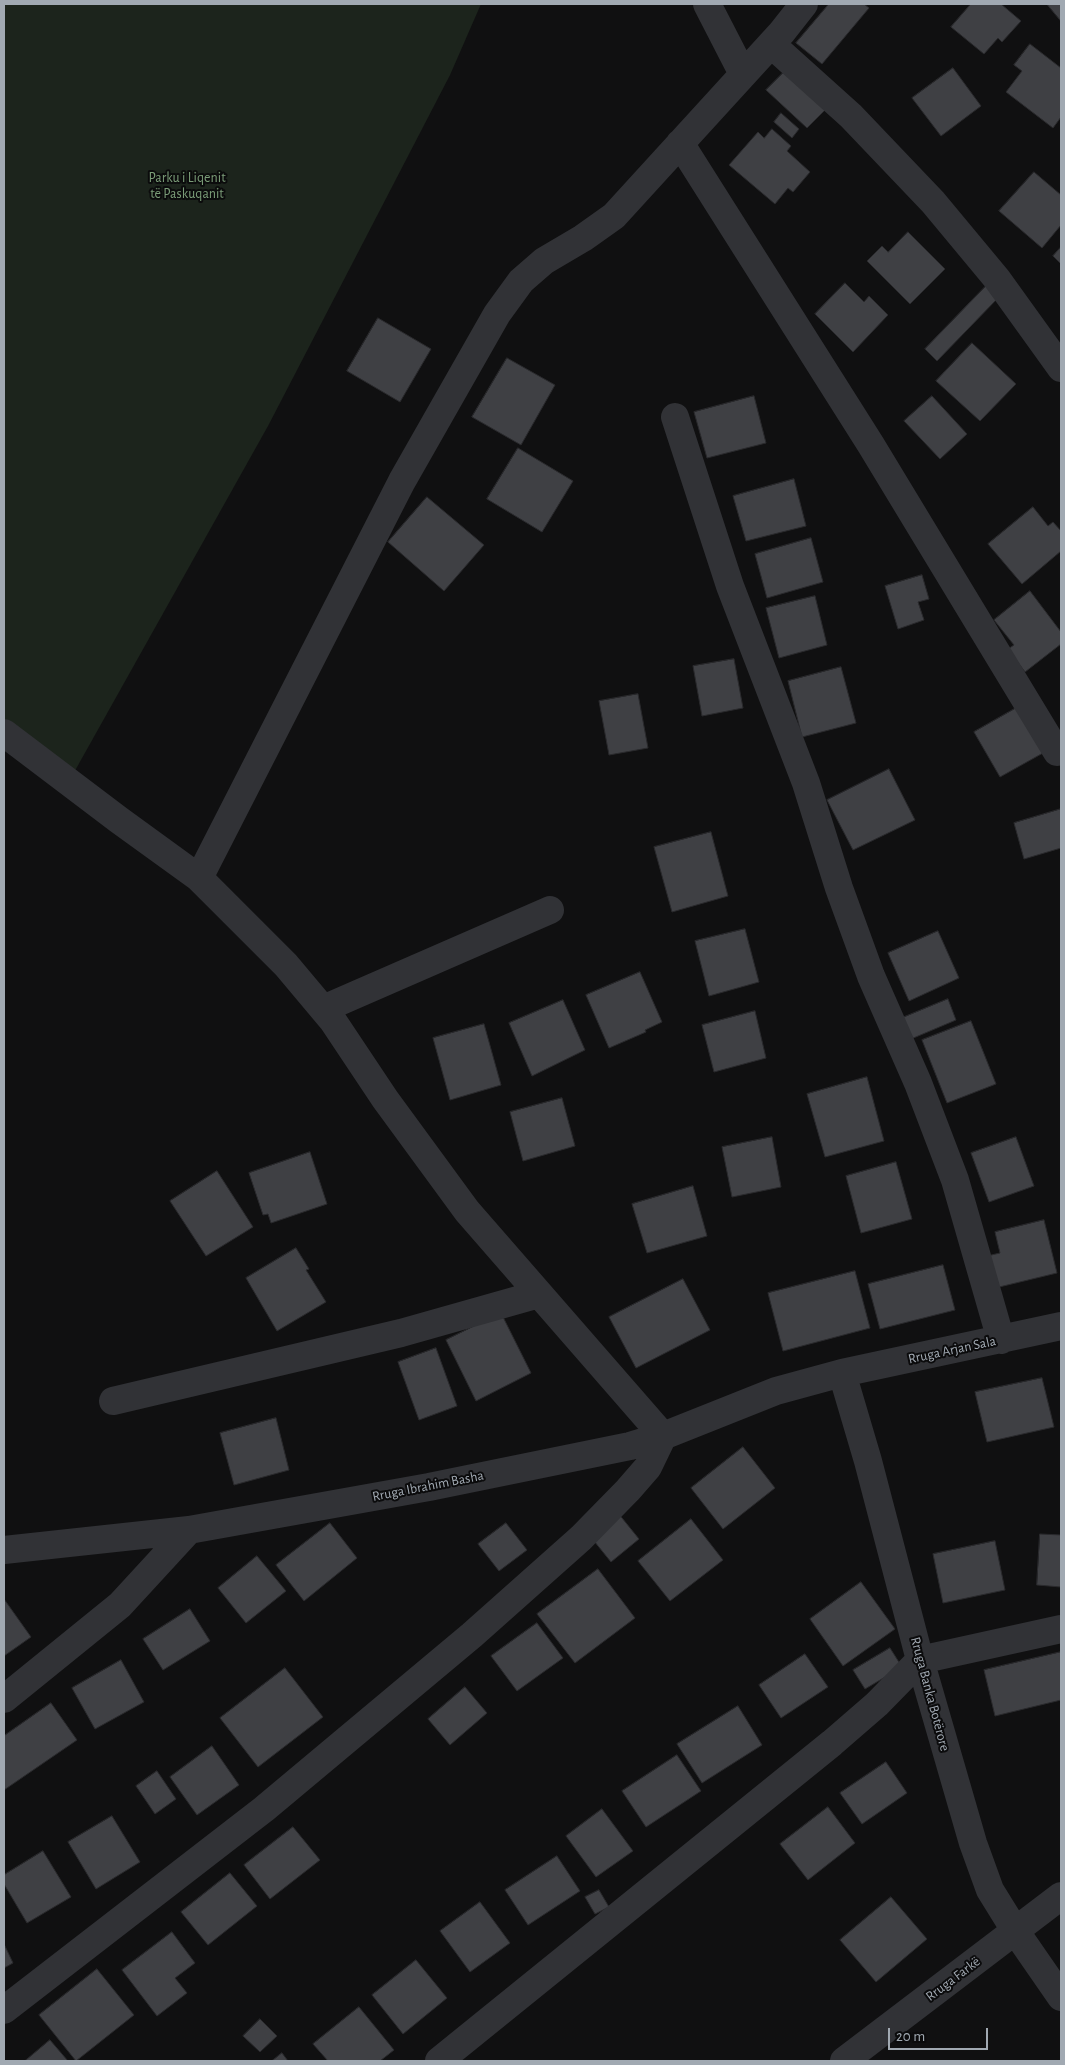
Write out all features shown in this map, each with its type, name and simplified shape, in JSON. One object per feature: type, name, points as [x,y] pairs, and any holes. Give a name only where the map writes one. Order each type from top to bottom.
[{"type":"street","points":[[707,4],[743,74]]},
{"type":"street","points":[[199,878],[402,481],[497,314],[521,281],[544,261],[583,238],[614,216],[771,44],[804,4]]},
{"type":"street","points":[[771,44],[851,116],[933,202],[997,279],[1061,368]]},
{"type":"street","points":[[680,143],[872,445],[1057,752]]},
{"type":"street","points":[[675,417],[730,586],[806,784],[839,888],[871,976],[918,1083],[956,1180],[1001,1340]]},
{"type":"street","points":[[4,733],[199,878],[286,965],[323,1009],[467,1211],[662,1436],[648,1467],[628,1490],[580,1538],[472,1636],[264,1809],[4,2010]]},
{"type":"street","points":[[323,1009],[550,910]]},
{"type":"street","points":[[113,1401],[401,1333],[539,1294]]},
{"type":"street","name":"Rruga Arjan Sala","points":[[842,1373],[1061,1326]]},
{"type":"street","name":"Rruga Ibrahim Basha","points":[[4,1550],[189,1530],[429,1487],[630,1446],[662,1436],[776,1391],[842,1373]]},
{"type":"street","name":"Rruga Banka Botërore","points":[[842,1373],[868,1460],[920,1660],[973,1843],[990,1890],[1016,1932],[1061,1997]]},
{"type":"street","points":[[4,1699],[120,1605],[189,1530]]},
{"type":"street","points":[[439,2061],[832,1743],[877,1704],[920,1660],[1061,1629]]},
{"type":"street","name":"Rruga Farkë","points":[[844,2061],[1061,1896]]},
{"type":"green space","name":"Parku i Liqenit të Paskuqanit","points":[[4,4],[481,4],[450,75],[268,426],[72,776],[4,721]]},
{"type":"building","points":[[829,4],[864,4],[869,8],[822,64],[796,43]]},
{"type":"building","points":[[971,4],[1001,4],[1021,21],[1002,42],[998,38],[984,54],[951,27]]},
{"type":"building","points":[[1047,4],[1061,4],[1061,21]]},
{"type":"building","points":[[1030,44],[1061,68],[1061,117],[1053,128],[1006,92],[1022,71],[1014,65]]},
{"type":"building","points":[[953,68],[981,106],[941,136],[912,98]]},
{"type":"building","points":[[784,72],[825,110],[807,128],[766,90]]},
{"type":"building","points":[[781,113],[799,129],[792,138],[774,122]]},
{"type":"building","points":[[772,129],[791,146],[787,151],[810,172],[793,192],[788,188],[775,204],[729,165],[758,132],[764,138]]},
{"type":"building","points":[[1034,172],[1061,195],[1061,225],[1042,248],[999,211]]},
{"type":"building","points":[[908,232],[945,269],[910,304],[867,261],[882,246],[888,252]]},
{"type":"building","points":[[1061,247],[1061,264],[1053,256]]},
{"type":"building","points":[[845,283],[864,302],[869,296],[888,315],[853,352],[815,314]]},
{"type":"building","points":[[986,286],[998,298],[937,361],[925,349]]},
{"type":"building","points":[[378,318],[431,349],[400,402],[347,371]]},
{"type":"building","points":[[972,343],[1016,384],[980,421],[936,381]]},
{"type":"building","points":[[507,358],[555,385],[521,445],[472,417]]},
{"type":"building","points":[[754,396],[766,443],[707,458],[694,412]]},
{"type":"building","points":[[932,396],[967,434],[940,459],[904,421]]},
{"type":"building","points":[[518,448],[573,481],[542,532],[487,499]]},
{"type":"building","points":[[794,479],[806,526],[746,541],[733,496]]},
{"type":"building","points":[[427,497],[484,545],[444,591],[388,542]]},
{"type":"building","points":[[1033,507],[1048,526],[1053,522],[1061,531],[1061,551],[1022,584],[988,544]]},
{"type":"building","points":[[811,538],[823,582],[767,598],[755,554]]},
{"type":"building","points":[[922,575],[929,599],[918,602],[924,620],[898,629],[885,586]]},
{"type":"building","points":[[1030,591],[1061,632],[1061,644],[1025,672],[1008,649],[1014,645],[994,620]]},
{"type":"building","points":[[815,596],[827,645],[779,658],[766,608]]},
{"type":"building","points":[[734,659],[743,708],[702,716],[693,666]]},
{"type":"building","points":[[841,667],[856,723],[802,737],[788,681]]},
{"type":"building","points":[[638,694],[648,748],[609,755],[599,701]]},
{"type":"building","points":[[1018,707],[1043,753],[1000,777],[974,732]]},
{"type":"building","points":[[889,769],[915,820],[853,850],[827,800]]},
{"type":"building","points":[[1061,809],[1061,848],[1024,859],[1014,823]]},
{"type":"building","points":[[711,832],[728,896],[672,912],[654,847]]},
{"type":"building","points":[[745,929],[759,982],[709,996],[695,941]]},
{"type":"building","points":[[938,931],[959,978],[909,1001],[888,953]]},
{"type":"building","points":[[640,972],[662,1022],[645,1030],[646,1032],[609,1048],[586,995]]},
{"type":"building","points":[[948,999],[956,1020],[911,1039],[902,1018]]},
{"type":"building","points":[[563,1000],[585,1050],[532,1076],[509,1023]]},
{"type":"building","points":[[755,1011],[766,1058],[714,1072],[702,1025]]},
{"type":"building","points":[[971,1021],[996,1084],[947,1103],[922,1040]]},
{"type":"building","points":[[484,1024],[501,1085],[450,1100],[433,1038]]},
{"type":"building","points":[[867,1077],[884,1141],[825,1157],[807,1094]]},
{"type":"building","points":[[562,1098],[575,1146],[523,1161],[510,1112]]},
{"type":"building","points":[[772,1137],[781,1187],[732,1197],[722,1147]]},
{"type":"building","points":[[1016,1137],[1034,1186],[989,1202],[971,1153]]},
{"type":"building","points":[[310,1152],[327,1204],[271,1223],[268,1214],[263,1215],[249,1173]]},
{"type":"building","points":[[896,1162],[912,1219],[861,1233],[846,1176]]},
{"type":"building","points":[[217,1171],[253,1227],[206,1256],[170,1201]]},
{"type":"building","points":[[693,1186],[707,1236],[647,1253],[632,1204]]},
{"type":"building","points":[[1044,1220],[1057,1273],[995,1288],[987,1256],[1000,1253],[995,1232]]},
{"type":"building","points":[[296,1248],[309,1269],[306,1270],[326,1302],[277,1331],[246,1278]]},
{"type":"building","points":[[943,1265],[955,1310],[880,1329],[868,1284]]},
{"type":"building","points":[[855,1271],[870,1328],[783,1351],[768,1293]]},
{"type":"building","points":[[683,1279],[710,1330],[636,1368],[609,1317]]},
{"type":"building","points":[[501,1313],[531,1373],[476,1401],[446,1340]]},
{"type":"building","points":[[436,1348],[457,1406],[419,1420],[398,1362]]},
{"type":"building","points":[[1042,1378],[1054,1427],[987,1442],[975,1392]]},
{"type":"building","points":[[276,1418],[289,1470],[234,1485],[220,1433]]},
{"type":"building","points":[[743,1447],[775,1488],[723,1529],[691,1488]]},
{"type":"building","points":[[618,1513],[639,1539],[611,1562],[590,1536]]},
{"type":"building","points":[[691,1519],[723,1560],[670,1601],[638,1561]]},
{"type":"building","points":[[330,1523],[357,1558],[304,1601],[276,1565]]},
{"type":"building","points":[[506,1523],[527,1550],[499,1571],[478,1544]]},
{"type":"building","points":[[1040,1534],[1061,1535],[1061,1587],[1037,1585]]},
{"type":"building","points":[[995,1541],[1005,1590],[943,1603],[933,1554]]},
{"type":"building","points":[[257,1556],[286,1591],[246,1623],[218,1588]]},
{"type":"building","points":[[598,1569],[635,1618],[575,1663],[537,1614]]},
{"type":"building","points":[[861,1582],[895,1629],[843,1666],[810,1619]]},
{"type":"building","points":[[4,1599],[31,1637],[4,1656]]},
{"type":"building","points":[[190,1609],[210,1641],[163,1670],[143,1639]]},
{"type":"building","points":[[537,1623],[563,1658],[517,1691],[491,1656]]},
{"type":"building","points":[[890,1648],[902,1667],[865,1689],[853,1670]]},
{"type":"building","points":[[1061,1652],[1061,1700],[995,1716],[984,1670]]},
{"type":"building","points":[[805,1654],[828,1687],[781,1718],[759,1685]]},
{"type":"building","points":[[121,1660],[144,1702],[95,1729],[72,1688]]},
{"type":"building","points":[[285,1668],[323,1717],[258,1767],[220,1718]]},
{"type":"building","points":[[465,1687],[487,1713],[450,1745],[428,1719]]},
{"type":"building","points":[[51,1703],[77,1740],[4,1790],[4,1736]]},
{"type":"building","points":[[738,1706],[762,1745],[702,1783],[677,1744]]},
{"type":"building","points":[[212,1746],[239,1785],[197,1815],[170,1777]]},
{"type":"building","points":[[677,1755],[701,1791],[646,1827],[622,1791]]},
{"type":"building","points":[[886,1762],[907,1793],[862,1824],[840,1793]]},
{"type":"building","points":[[157,1771],[176,1799],[155,1814],[136,1786]]},
{"type":"building","points":[[828,1807],[855,1843],[808,1880],[780,1844]]},
{"type":"building","points":[[602,1809],[633,1851],[596,1877],[566,1836]]},
{"type":"building","points":[[112,1816],[140,1862],[96,1889],[68,1842]]},
{"type":"building","points":[[293,1827],[320,1860],[270,1899],[244,1865]]},
{"type":"building","points":[[43,1851],[71,1897],[27,1923],[4,1884],[4,1875]]},
{"type":"building","points":[[557,1856],[580,1891],[528,1925],[505,1890]]},
{"type":"building","points":[[230,1873],[257,1906],[208,1945],[181,1912]]},
{"type":"building","points":[[599,1890],[609,1907],[595,1914],[585,1897]]},
{"type":"building","points":[[891,1897],[927,1939],[876,1982],[840,1940]]},
{"type":"building","points":[[480,1902],[510,1943],[470,1972],[440,1931]]},
{"type":"building","points":[[172,1932],[195,1963],[175,1978],[187,1993],[157,2016],[122,1970]]},
{"type":"building","points":[[4,1944],[13,1963],[4,1968]]},
{"type":"building","points":[[416,1960],[447,1998],[403,2034],[372,1995]]},
{"type":"building","points":[[97,1969],[134,2015],[76,2061],[39,2015]]},
{"type":"building","points":[[359,2007],[394,2050],[380,2061],[328,2061],[313,2044]]},
{"type":"building","points":[[260,2019],[277,2036],[260,2052],[243,2036]]},
{"type":"building","points":[[50,2040],[68,2061],[25,2061]]},
{"type":"building","points":[[282,2053],[288,2061],[272,2061]]}]
